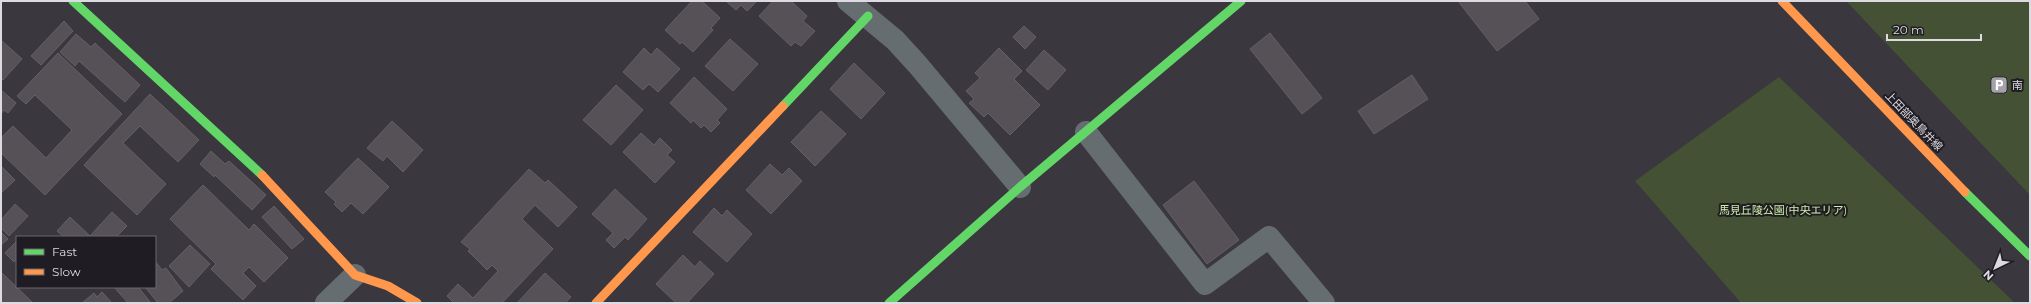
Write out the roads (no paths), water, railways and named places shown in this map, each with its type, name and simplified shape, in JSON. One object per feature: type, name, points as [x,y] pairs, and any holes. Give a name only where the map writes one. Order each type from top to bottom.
[{"type":"street","points":[[73,1],[281,194],[356,275],[388,286],[417,303]]},
{"type":"street","points":[[848,1],[868,16],[895,40],[917,64],[1020,188]]},
{"type":"street","points":[[889,303],[1020,188],[1241,1]]},
{"type":"street","name":"上田部奥鳥井線","points":[[1782,1],[1976,203],[2030,256]]},
{"type":"street","points":[[596,303],[868,16]]},
{"type":"street","points":[[1086,132],[1205,284],[1268,237],[1324,303]]},
{"type":"street","points":[[326,303],[356,275]]},
{"type":"place","name":"南","points":[[1999,85]]},
{"type":"park label","name":"馬見丘陵公園(中央エリア)","points":[[1783,210]]}]
